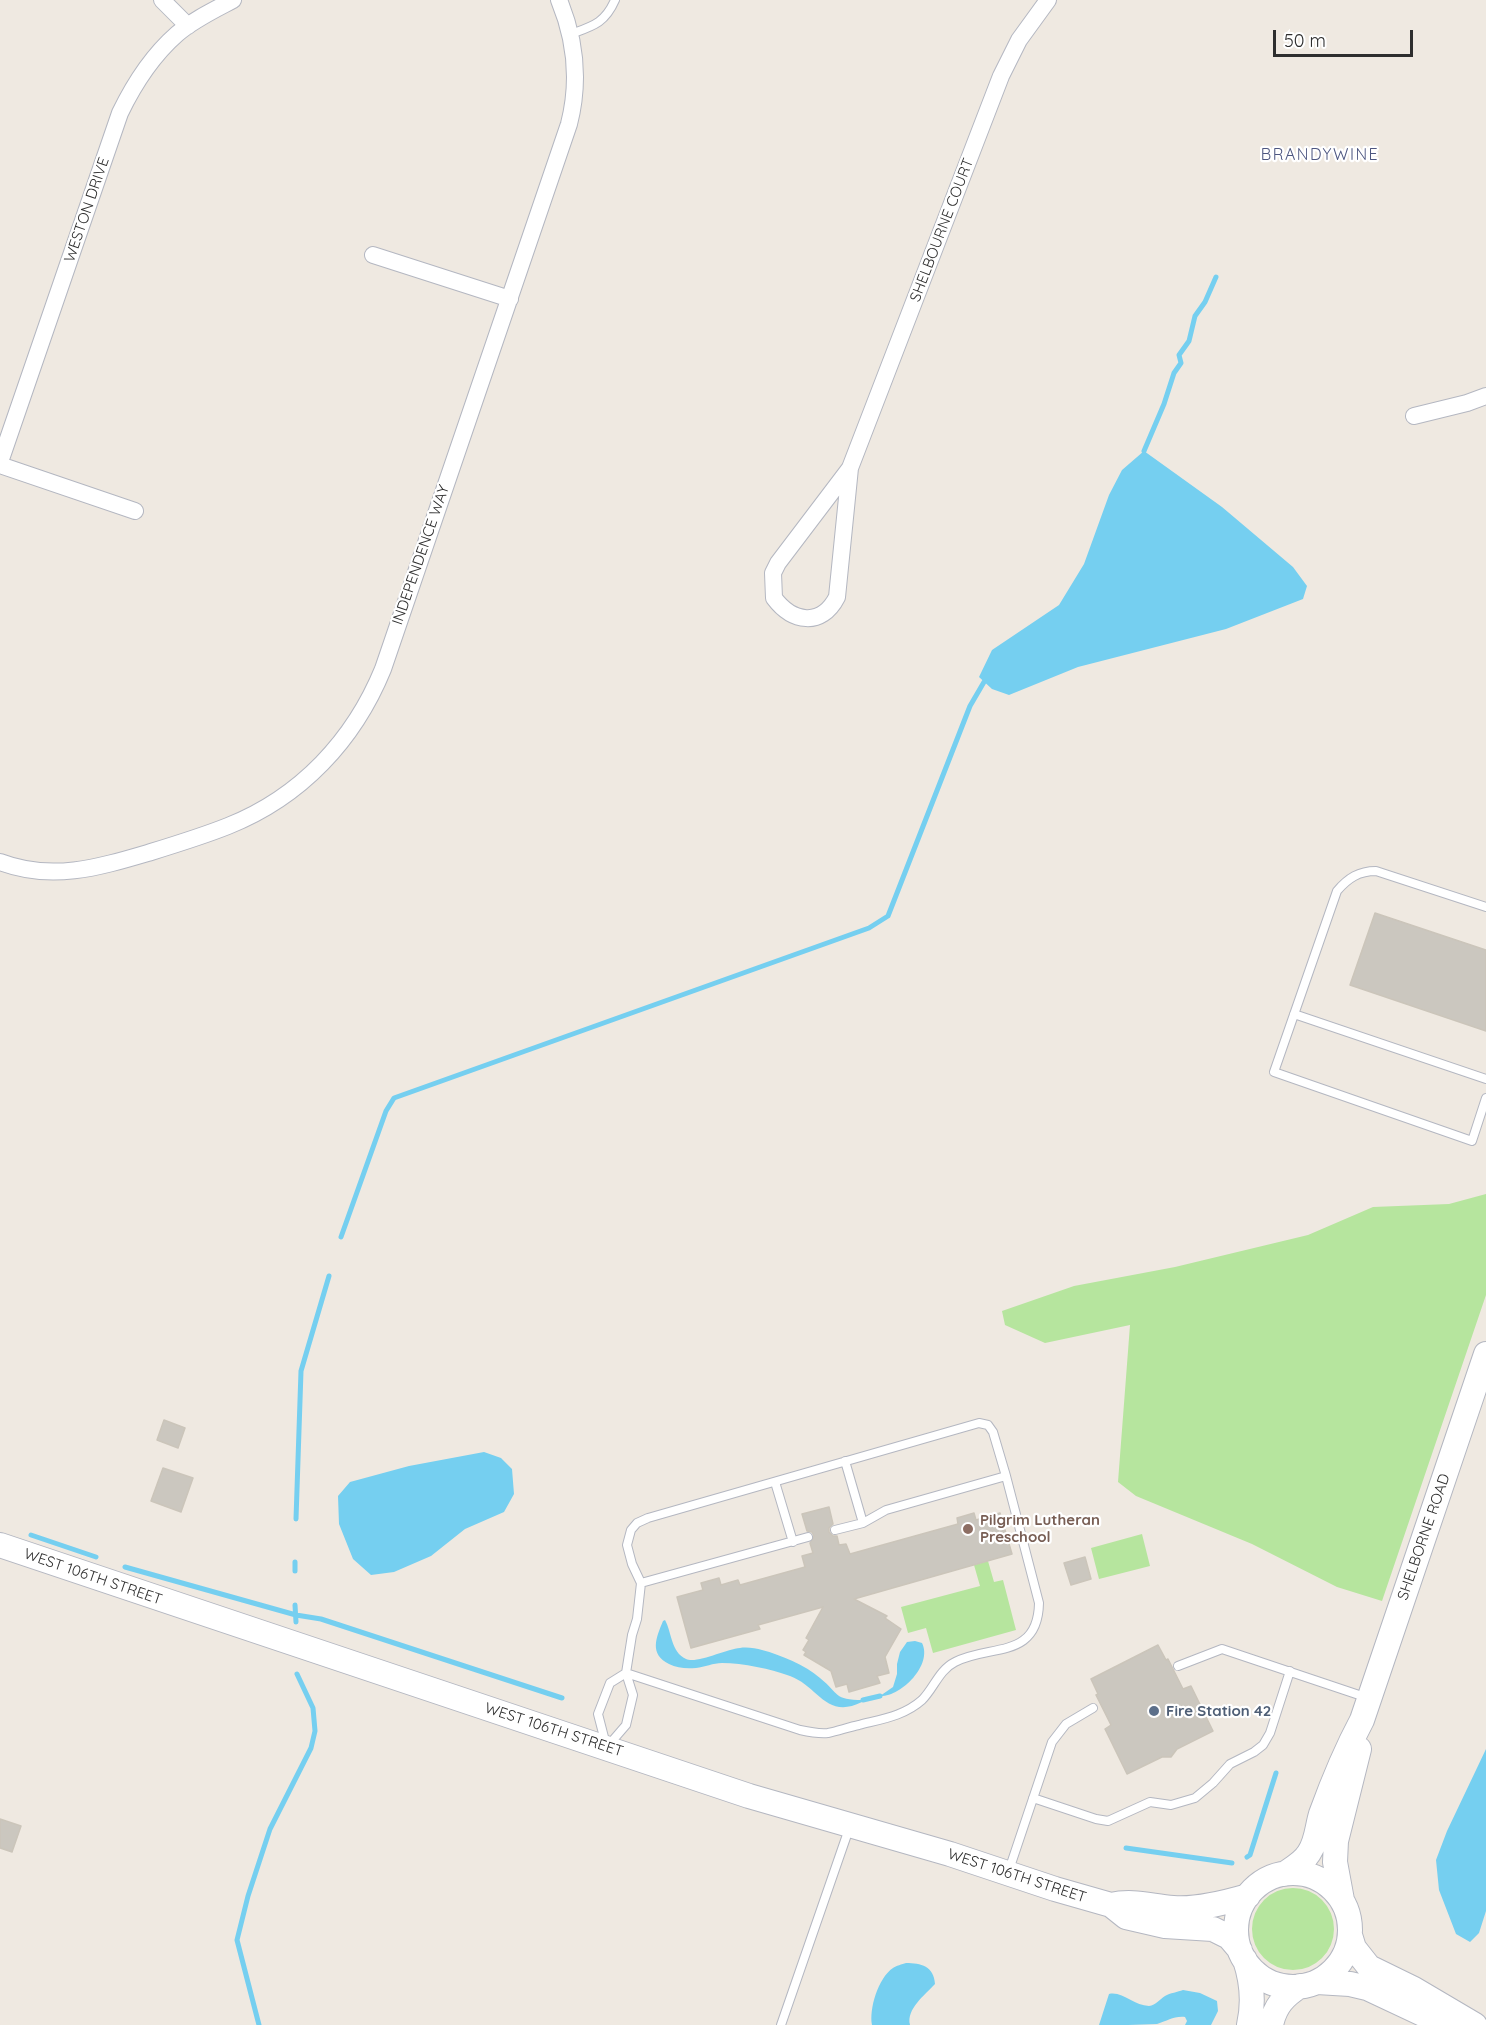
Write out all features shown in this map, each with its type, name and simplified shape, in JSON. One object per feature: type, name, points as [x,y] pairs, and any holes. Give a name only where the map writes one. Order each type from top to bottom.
[{"type":"street","points":[[162,0],[188,26]]},
{"type":"street","name":"WESTON DRIVE","points":[[0,464],[120,113],[150,64],[176,34],[233,0]]},
{"type":"street","name":"INDEPENDENCE WAY","points":[[0,862],[39,872],[78,871],[99,868],[208,834],[245,819],[293,790],[333,752],[357,721],[383,669],[574,105],[576,72],[571,34],[559,0]]},
{"type":"street","name":"SHELBOURNE COURT","points":[[850,468],[814,513],[773,573],[774,598],[788,613],[797,618],[819,615],[833,605],[837,597],[850,468],[1001,76],[1019,40],[1048,0]]},
{"type":"street","points":[[373,255],[510,299]]},
{"type":"street","points":[[1414,416],[1486,396]]},
{"type":"street","points":[[0,464],[135,511]]},
{"type":"street","name":"SHELBORNE ROAD","points":[[1284,1874],[1304,1860],[1315,1842],[1320,1817],[1344,1754],[1366,1709],[1486,1354]]},
{"type":"street","name":"WEST 106TH STREET","points":[[0,1545],[749,1796],[941,1851],[1111,1905],[1126,1917],[1147,1923],[1182,1928],[1213,1929],[1223,1932],[1242,1955]]},
{"type":"street","name":"SHELBORNE ROAD","points":[[1342,1900],[1335,1862],[1336,1841],[1359,1753],[1366,1709]]},
{"type":"street","points":[[1249,2025],[1252,1992],[1250,1977],[1242,1955],[1237,1922],[1239,1912],[1248,1896],[1264,1881],[1284,1874],[1301,1874],[1317,1878],[1331,1887],[1342,1900],[1349,1917],[1349,1945],[1333,1971],[1286,1995],[1276,2007],[1271,2025]]},
{"type":"street","name":"WEST 106TH STREET","points":[[1111,1905],[1128,1901],[1175,1908],[1193,1907],[1248,1896]]},
{"type":"street","points":[[1350,1935],[1354,1948],[1369,1967],[1413,1989],[1475,2025]]},
{"type":"street","points":[[1242,1955],[1251,1969],[1269,1981],[1289,1987],[1308,1984],[1350,1984],[1367,1988],[1446,2025]]},
{"type":"lane","points":[[571,34],[597,24],[611,9],[615,0]]},
{"type":"lane","points":[[1486,907],[1388,873],[1365,871],[1355,874],[1344,882],[1337,891],[1274,1072],[1472,1142],[1486,1098]]},
{"type":"lane","points":[[1294,1014],[1486,1078]]},
{"type":"lane","points":[[606,1748],[598,1714],[610,1683],[626,1673],[813,1733],[827,1733],[900,1714],[923,1698],[941,1674],[954,1662],[1006,1650],[1021,1641],[1031,1632],[1039,1617],[1039,1603],[1036,1584],[1006,1476],[993,1432],[988,1425],[979,1423],[637,1523],[631,1530],[627,1545],[632,1564],[641,1583],[637,1619],[630,1642],[626,1673],[633,1695],[626,1725],[606,1748]]},
{"type":"lane","points":[[844,1461],[863,1522]]},
{"type":"lane","points":[[835,1530],[863,1522],[886,1510],[1006,1476]]},
{"type":"lane","points":[[775,1482],[793,1542]]},
{"type":"lane","points":[[641,1583],[808,1537]]},
{"type":"lane","points":[[1178,1666],[1222,1649],[1290,1671],[1366,1709]]},
{"type":"lane","points":[[1033,1798],[1107,1821],[1150,1802],[1171,1804],[1195,1798],[1214,1783],[1230,1764],[1263,1745],[1270,1733],[1290,1671]]},
{"type":"lane","points":[[1007,1873],[1052,1742],[1066,1724],[1093,1708]]},
{"type":"lane","points":[[781,2025],[851,1826]]},
{"type":"green space","points":[[1486,1194],[1486,1295],[1382,1601],[1337,1587],[1252,1544],[1136,1496],[1118,1482],[1130,1325],[1045,1343],[1005,1325],[1002,1311],[1074,1286],[1175,1267],[1308,1235],[1373,1207],[1449,1204]]},
{"type":"green space","points":[[1142,1534],[1150,1566],[1099,1579],[1091,1548]]},
{"type":"green space","points":[[988,1561],[994,1582],[1003,1580],[1016,1630],[933,1653],[926,1628],[908,1633],[901,1607],[980,1586],[974,1565]]},
{"type":"green space","points":[[1293,1888],[1309,1891],[1322,1900],[1331,1913],[1334,1929],[1331,1945],[1322,1958],[1309,1967],[1293,1970],[1277,1967],[1264,1958],[1255,1945],[1252,1929],[1255,1913],[1264,1900],[1277,1891]]},
{"type":"water","points":[[1144,451],[1222,507],[1293,567],[1307,586],[1303,599],[1226,629],[1078,667],[1009,695],[992,689],[979,677],[992,650],[1059,605],[1084,564],[1109,495],[1122,470]]},
{"type":"water","points":[[484,1452],[501,1458],[512,1469],[514,1494],[504,1512],[465,1529],[431,1556],[394,1572],[371,1575],[353,1559],[339,1524],[338,1496],[350,1482],[409,1466]]},
{"type":"water","points":[[665,1620],[677,1652],[686,1659],[697,1660],[740,1648],[760,1649],[807,1669],[841,1697],[863,1700],[850,1706],[840,1707],[823,1700],[800,1681],[790,1676],[757,1667],[722,1663],[692,1668],[672,1665],[663,1660],[656,1650],[658,1633]]},
{"type":"water","points":[[907,1642],[922,1643],[924,1652],[919,1670],[897,1691],[880,1696],[893,1687],[900,1652]]},
{"type":"water","points":[[1486,1749],[1486,1911],[1479,1933],[1470,1942],[1456,1934],[1439,1890],[1436,1860],[1447,1831]]},
{"type":"water","points":[[906,1963],[917,1964],[929,1969],[935,1984],[914,2008],[910,2025],[872,2025],[873,2003],[879,1986],[893,1968]]},
{"type":"water","points":[[1183,1990],[1200,1993],[1217,2001],[1218,2011],[1211,2025],[1185,2025],[1187,2021],[1185,2017],[1181,2017],[1157,2024],[1099,2025],[1109,1994],[1119,1995],[1138,2004],[1149,2006],[1167,1995]]},
{"type":"building","points":[[1375,913],[1486,950],[1486,1031],[1350,985]]},
{"type":"building","points":[[164,1420],[185,1428],[178,1448],[157,1440]]},
{"type":"building","points":[[163,1468],[193,1478],[181,1512],[151,1501]]},
{"type":"building","points":[[829,1507],[833,1524],[829,1532],[837,1536],[839,1545],[846,1544],[850,1554],[958,1524],[957,1518],[974,1513],[976,1520],[1000,1513],[1012,1554],[854,1599],[887,1616],[885,1618],[901,1629],[885,1657],[889,1673],[877,1676],[880,1683],[849,1692],[847,1684],[836,1687],[831,1671],[804,1655],[806,1652],[803,1650],[809,1640],[806,1638],[823,1607],[758,1625],[760,1629],[691,1648],[677,1597],[703,1590],[701,1583],[719,1578],[721,1585],[738,1580],[740,1585],[805,1567],[802,1556],[813,1553],[810,1543],[814,1536],[812,1532],[807,1531],[802,1514]]},
{"type":"building","points":[[1085,1557],[1091,1579],[1071,1585],[1064,1563]]},
{"type":"building","name":"Fire Station 42","points":[[1158,1645],[1183,1689],[1191,1686],[1213,1731],[1177,1749],[1171,1757],[1162,1757],[1127,1774],[1105,1729],[1111,1725],[1091,1679]]},
{"type":"building","points":[[0,1819],[21,1826],[12,1852],[0,1848]]},
{"type":"waterway","points":[[1144,451],[1174,373],[1181,363],[1179,355],[1189,341],[1195,316],[1205,302],[1216,277]]},
{"type":"waterway","points":[[341,1237],[386,1111],[394,1098],[869,928],[888,916],[970,706],[984,682]]},
{"type":"waterway","points":[[296,1519],[301,1371],[329,1276]]},
{"type":"waterway","points":[[31,1535],[96,1557]]},
{"type":"waterway","points":[[295,1562],[295,1571]]},
{"type":"waterway","points":[[125,1567],[296,1615],[321,1619],[562,1698]]},
{"type":"waterway","points":[[295,1605],[296,1622]]},
{"type":"waterway","points":[[259,2025],[237,1940],[248,1896],[270,1829],[311,1748],[315,1731],[313,1708],[297,1674]]},
{"type":"waterway","points":[[863,1700],[880,1696]]},
{"type":"waterway","points":[[1247,1857],[1250,1855],[1276,1773]]},
{"type":"waterway","points":[[1126,1848],[1232,1863]]},
{"type":"place","name":"Pilgrim Lutheran Preschool","points":[[968,1529]]},
{"type":"place","name":"Fire Station 42","points":[[1154,1711]]},
{"type":"district","name":"BRANDYWINE","points":[[1320,155]]}]
